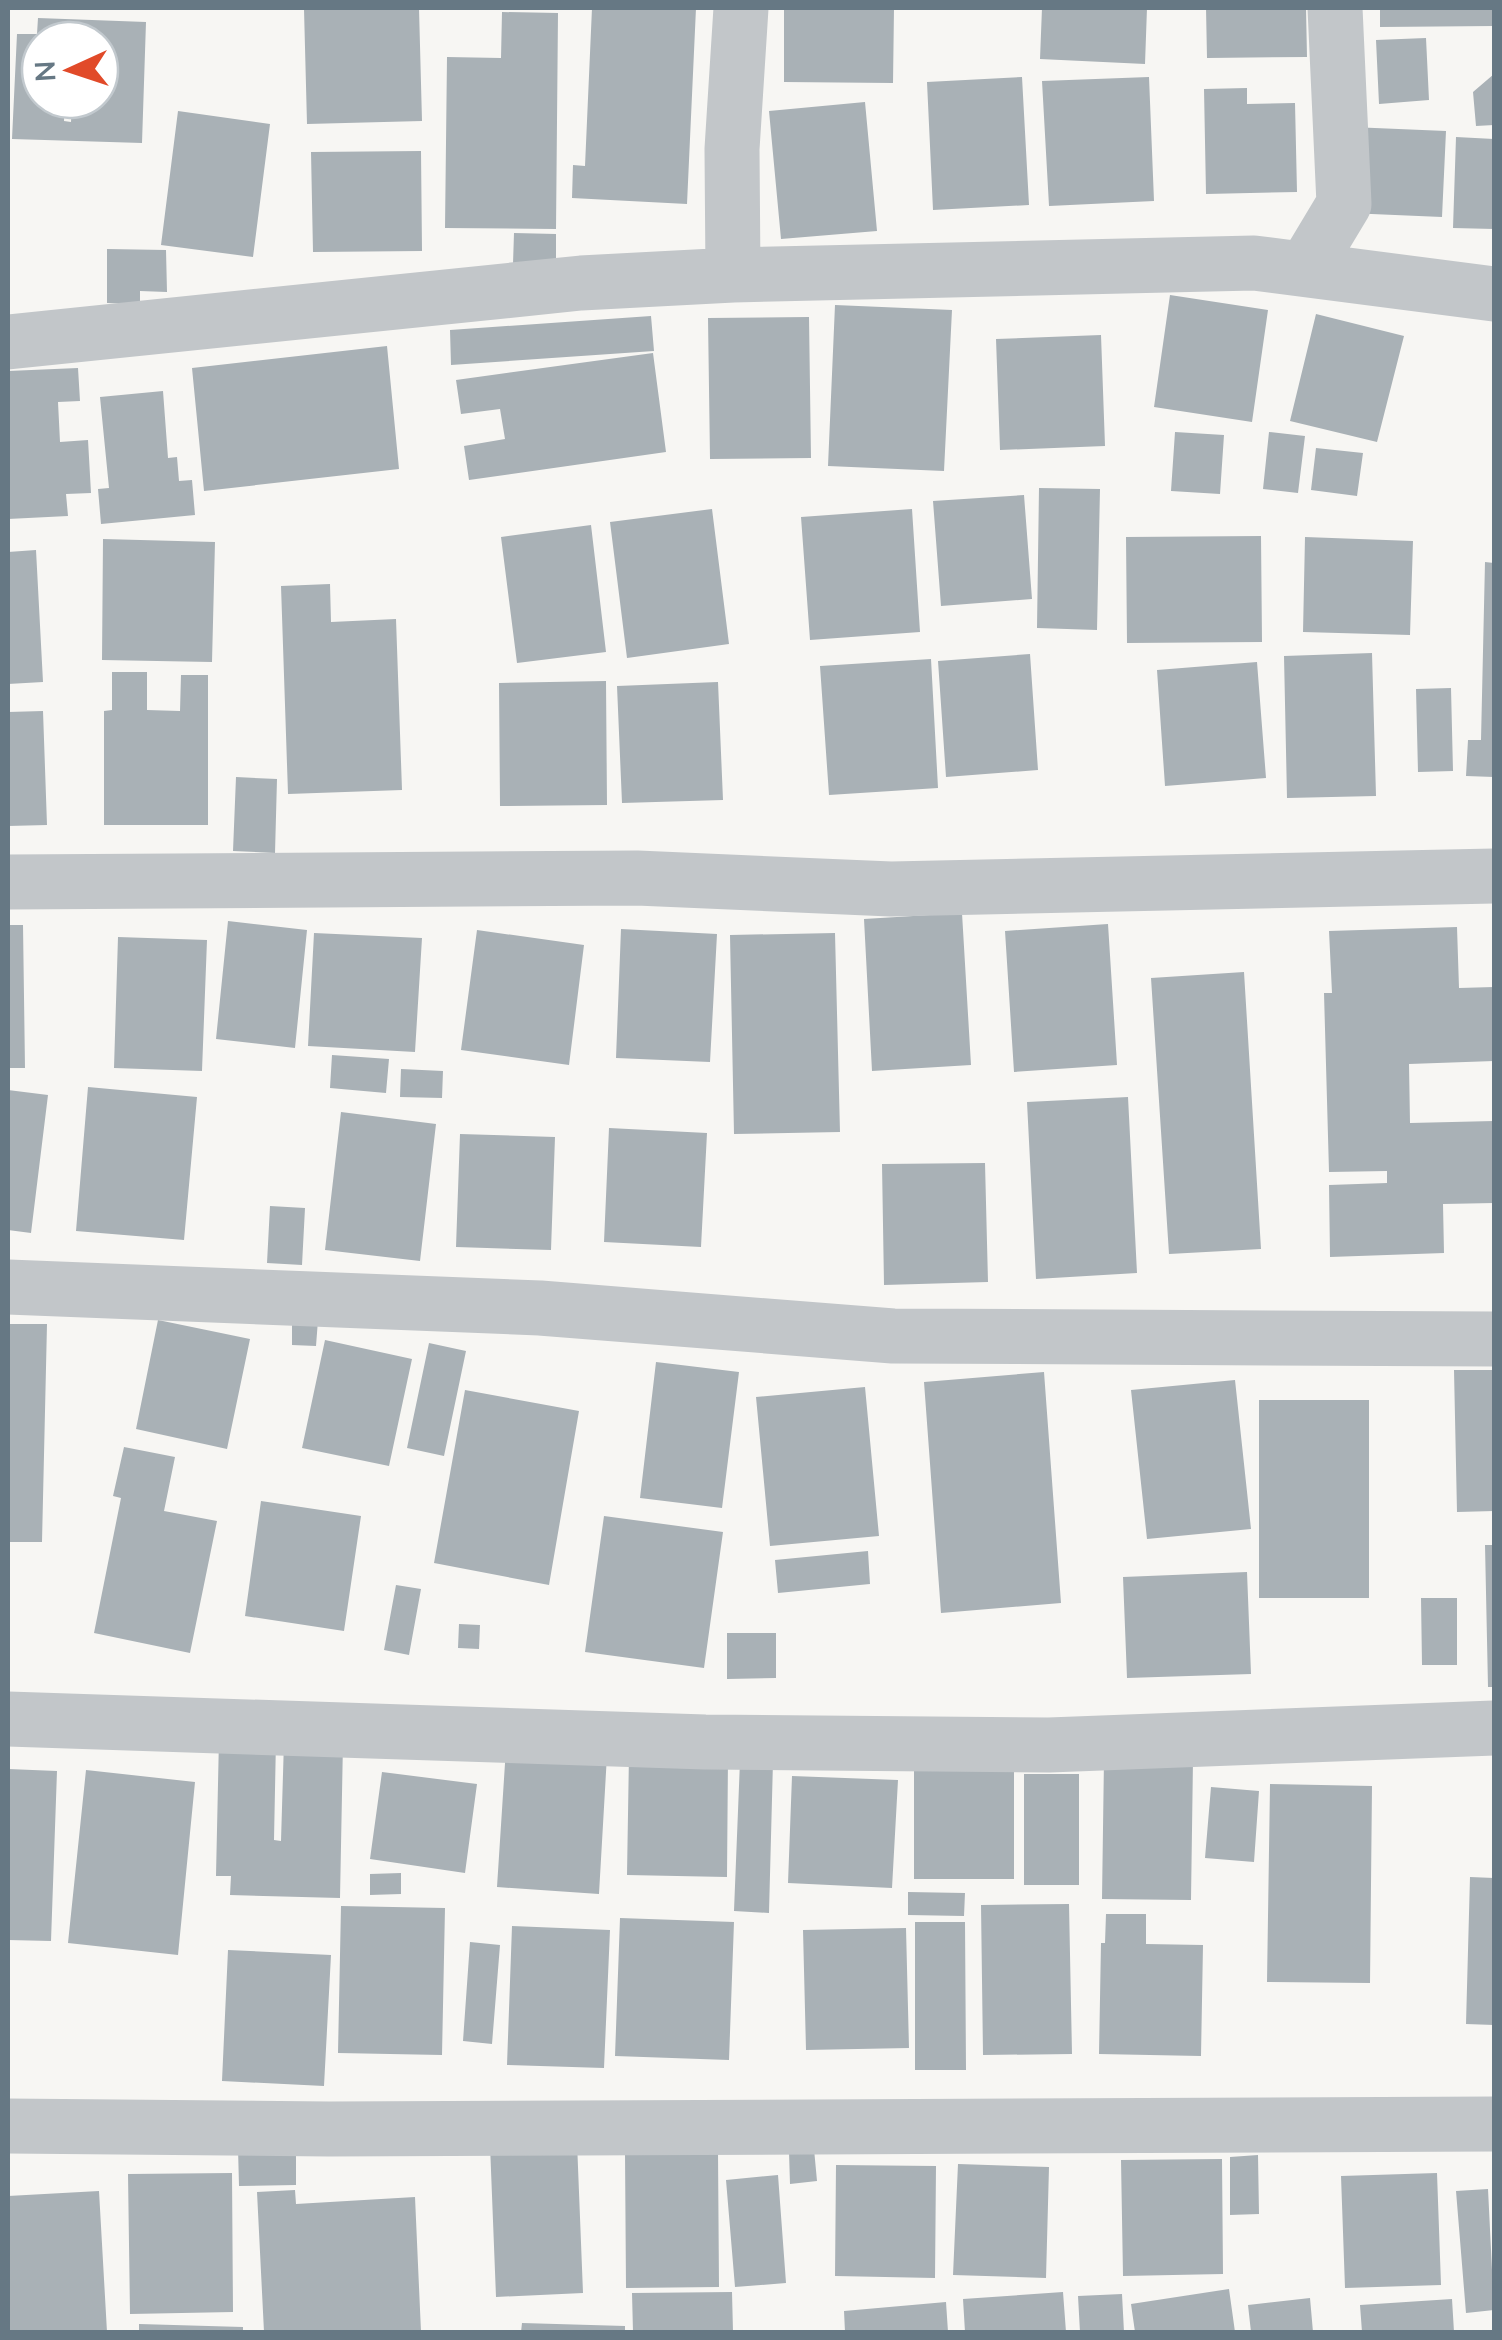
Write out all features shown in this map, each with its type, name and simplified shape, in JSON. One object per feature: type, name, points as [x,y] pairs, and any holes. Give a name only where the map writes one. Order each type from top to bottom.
[{"type":"street","points":[[733,274],[732,149],[741,8]]},
{"type":"street","points":[[1305,269],[1344,204],[1335,8]]},
{"type":"street","points":[[8,342],[581,282],[733,274],[1254,264],[1494,294]]},
{"type":"street","points":[[8,882],[636,878],[891,889],[1494,876]]},
{"type":"street","points":[[8,1286],[540,1308],[893,1336],[1494,1339]]},
{"type":"street","points":[[8,1719],[705,1742],[1030,1745],[1494,1728]]},
{"type":"street","points":[[8,2126],[348,2129],[1494,2124]]},
{"type":"building","points":[[419,8],[422,121],[307,124],[304,9]]},
{"type":"building","points":[[592,8],[696,8],[687,204],[572,198],[573,165],[585,166]]},
{"type":"building","points":[[784,8],[894,8],[893,83],[784,82]]},
{"type":"building","points":[[1042,8],[1147,8],[1145,64],[1040,59]]},
{"type":"building","points":[[1206,8],[1306,8],[1307,57],[1207,58]]},
{"type":"building","points":[[1380,8],[1494,8],[1494,26],[1380,27]]},
{"type":"building","points":[[502,12],[558,13],[556,229],[445,228],[447,57],[501,58]]},
{"type":"building","points":[[120,21],[146,22],[142,143],[12,139],[17,34],[20,120],[120,120]]},
{"type":"building","points":[[1426,38],[1429,100],[1379,104],[1376,40]]},
{"type":"building","points":[[1494,74],[1494,125],[1476,126],[1473,92]]},
{"type":"building","points":[[1022,77],[1029,205],[933,210],[927,82]]},
{"type":"building","points":[[1149,77],[1154,201],[1049,206],[1042,81]]},
{"type":"building","points":[[1247,88],[1247,104],[1295,103],[1297,192],[1206,194],[1204,89]]},
{"type":"building","points":[[865,102],[877,231],[781,239],[769,111]]},
{"type":"building","points":[[178,111],[270,124],[253,257],[161,245]]},
{"type":"building","points":[[1351,127],[1446,131],[1442,217],[1348,213]]},
{"type":"building","points":[[1456,137],[1494,139],[1494,229],[1453,228]]},
{"type":"building","points":[[421,151],[422,251],[313,252],[311,152]]},
{"type":"building","points":[[514,233],[556,234],[556,265],[513,264]]},
{"type":"building","points":[[107,249],[166,250],[167,292],[140,291],[140,304],[107,303]]},
{"type":"building","points":[[1170,295],[1268,310],[1252,422],[1154,407]]},
{"type":"building","points":[[835,305],[952,310],[944,471],[828,466]]},
{"type":"building","points":[[1316,314],[1404,336],[1377,442],[1290,421]]},
{"type":"building","points":[[651,316],[654,351],[451,365],[450,330]]},
{"type":"building","points":[[809,317],[811,458],[710,459],[708,318]]},
{"type":"building","points":[[1101,335],[1105,446],[1000,450],[996,339]]},
{"type":"building","points":[[387,346],[399,469],[204,491],[192,368]]},
{"type":"building","points":[[653,353],[666,452],[469,480],[464,446],[505,439],[500,409],[461,414],[456,380]]},
{"type":"building","points":[[78,368],[80,401],[58,402],[60,442],[88,440],[91,493],[66,494],[68,516],[8,519],[8,371]]},
{"type":"building","points":[[163,391],[168,458],[177,457],[179,481],[192,480],[195,515],[101,524],[98,489],[109,488],[100,397]]},
{"type":"building","points":[[1175,432],[1224,435],[1220,494],[1171,491]]},
{"type":"building","points":[[1269,432],[1305,436],[1298,493],[1263,489]]},
{"type":"building","points":[[1316,448],[1363,453],[1357,496],[1311,490]]},
{"type":"building","points":[[1039,488],[1100,489],[1097,630],[1037,628]]},
{"type":"building","points":[[1024,495],[1032,599],[941,606],[933,501]]},
{"type":"building","points":[[712,509],[729,644],[627,658],[610,522]]},
{"type":"building","points":[[912,509],[920,632],[810,640],[801,517]]},
{"type":"building","points":[[591,525],[606,652],[517,663],[501,537]]},
{"type":"building","points":[[1261,536],[1262,642],[1127,643],[1126,537]]},
{"type":"building","points":[[1305,537],[1413,541],[1410,635],[1303,632]]},
{"type":"building","points":[[103,539],[215,542],[212,662],[102,660]]},
{"type":"building","points":[[36,550],[43,682],[8,684],[8,552]]},
{"type":"building","points":[[1485,562],[1494,563],[1494,777],[1466,776],[1468,740],[1481,740]]},
{"type":"building","points":[[330,584],[331,622],[396,619],[402,790],[288,794],[281,586]]},
{"type":"building","points":[[1372,653],[1376,796],[1287,798],[1284,656]]},
{"type":"building","points":[[1030,654],[1038,770],[946,777],[938,661]]},
{"type":"building","points":[[931,659],[938,788],[829,795],[820,666]]},
{"type":"building","points":[[1257,662],[1266,778],[1165,786],[1157,670]]},
{"type":"building","points":[[112,672],[147,672],[147,710],[180,711],[181,675],[208,675],[208,825],[104,825],[104,711],[112,710]]},
{"type":"building","points":[[606,681],[607,805],[500,806],[499,683]]},
{"type":"building","points":[[718,682],[723,800],[622,803],[617,686]]},
{"type":"building","points":[[1451,688],[1453,771],[1418,772],[1416,689]]},
{"type":"building","points":[[43,711],[47,825],[8,826],[8,712]]},
{"type":"building","points":[[236,777],[277,779],[275,853],[233,851]]},
{"type":"building","points":[[962,913],[971,1065],[872,1071],[864,919]]},
{"type":"building","points":[[228,921],[307,930],[295,1048],[216,1039]]},
{"type":"building","points":[[1108,924],[1117,1065],[1014,1072],[1005,931]]},
{"type":"building","points":[[8,925],[23,925],[25,1068],[8,1068]]},
{"type":"building","points":[[1457,927],[1459,988],[1494,987],[1494,1061],[1409,1064],[1410,1123],[1494,1121],[1494,1203],[1443,1204],[1444,1253],[1330,1257],[1329,1185],[1387,1183],[1387,1171],[1329,1172],[1324,993],[1332,993],[1329,931]]},
{"type":"building","points":[[621,929],[717,934],[710,1062],[616,1058]]},
{"type":"building","points":[[477,930],[584,945],[569,1065],[461,1050]]},
{"type":"building","points":[[314,933],[422,938],[415,1052],[308,1046]]},
{"type":"building","points":[[835,933],[840,1132],[734,1134],[730,935]]},
{"type":"building","points":[[118,937],[207,940],[202,1071],[114,1068]]},
{"type":"building","points":[[1244,972],[1261,1249],[1169,1254],[1151,978]]},
{"type":"building","points":[[332,1055],[389,1059],[386,1093],[330,1088]]},
{"type":"building","points":[[401,1069],[443,1071],[442,1098],[400,1097]]},
{"type":"building","points":[[88,1087],[197,1097],[184,1240],[76,1231]]},
{"type":"building","points":[[8,1090],[48,1095],[31,1233],[8,1230]]},
{"type":"building","points":[[1128,1097],[1137,1273],[1036,1279],[1027,1102]]},
{"type":"building","points":[[341,1112],[436,1124],[420,1261],[325,1250]]},
{"type":"building","points":[[609,1128],[707,1133],[701,1247],[604,1242]]},
{"type":"building","points":[[460,1134],[555,1137],[551,1250],[456,1247]]},
{"type":"building","points":[[985,1163],[988,1282],[884,1285],[882,1164]]},
{"type":"building","points":[[270,1206],[305,1208],[302,1265],[267,1263]]},
{"type":"building","points":[[292,1319],[318,1320],[316,1346],[292,1345]]},
{"type":"building","points":[[158,1320],[250,1339],[227,1449],[136,1429]]},
{"type":"building","points":[[8,1324],[47,1324],[42,1542],[8,1542]]},
{"type":"building","points":[[325,1340],[412,1359],[389,1466],[302,1448]]},
{"type":"building","points":[[429,1343],[466,1351],[444,1456],[407,1448]]},
{"type":"building","points":[[656,1362],[739,1372],[722,1508],[640,1498]]},
{"type":"building","points":[[1454,1370],[1494,1370],[1494,1511],[1457,1512]]},
{"type":"building","points":[[1044,1372],[1061,1603],[941,1613],[924,1382]]},
{"type":"building","points":[[1235,1380],[1251,1529],[1147,1539],[1131,1390]]},
{"type":"building","points":[[865,1387],[879,1536],[770,1546],[756,1397]]},
{"type":"building","points":[[465,1390],[579,1411],[549,1585],[434,1563]]},
{"type":"building","points":[[1259,1400],[1369,1400],[1369,1598],[1259,1598]]},
{"type":"building","points":[[124,1447],[175,1457],[164,1511],[217,1521],[190,1653],[94,1633],[121,1498],[113,1496]]},
{"type":"building","points":[[261,1501],[361,1516],[344,1631],[245,1616]]},
{"type":"building","points":[[604,1516],[723,1532],[704,1668],[585,1652]]},
{"type":"building","points":[[1485,1545],[1494,1545],[1494,1687],[1488,1687]]},
{"type":"building","points":[[868,1551],[870,1584],[778,1593],[775,1560]]},
{"type":"building","points":[[1247,1572],[1251,1674],[1127,1678],[1123,1577]]},
{"type":"building","points":[[396,1585],[421,1589],[409,1655],[384,1650]]},
{"type":"building","points":[[1421,1598],[1457,1598],[1457,1665],[1422,1665]]},
{"type":"building","points":[[459,1624],[480,1625],[479,1649],[458,1648]]},
{"type":"building","points":[[727,1633],[776,1633],[776,1678],[727,1679]]},
{"type":"building","points":[[219,1738],[276,1739],[274,1840],[281,1841],[284,1741],[343,1742],[340,1898],[230,1895],[231,1876],[216,1876]]},
{"type":"building","points":[[506,1748],[607,1755],[599,1894],[497,1887]]},
{"type":"building","points":[[629,1754],[728,1756],[727,1877],[627,1875]]},
{"type":"building","points":[[1104,1758],[1193,1760],[1191,1900],[1102,1899]]},
{"type":"building","points":[[740,1761],[773,1761],[769,1913],[734,1911]]},
{"type":"building","points":[[914,1764],[1014,1766],[1014,1879],[914,1879]]},
{"type":"building","points":[[8,1769],[57,1771],[51,1941],[8,1940]]},
{"type":"building","points":[[86,1770],[195,1782],[178,1955],[68,1943]]},
{"type":"building","points":[[382,1772],[477,1784],[465,1873],[370,1859]]},
{"type":"building","points":[[1024,1774],[1079,1774],[1079,1885],[1024,1885]]},
{"type":"building","points":[[792,1776],[898,1780],[892,1888],[788,1883]]},
{"type":"building","points":[[1270,1784],[1372,1786],[1370,1983],[1267,1982]]},
{"type":"building","points":[[1211,1787],[1259,1791],[1254,1862],[1205,1858]]},
{"type":"building","points":[[401,1873],[401,1894],[370,1895],[370,1874]]},
{"type":"building","points":[[1470,1877],[1494,1878],[1494,2025],[1466,2024]]},
{"type":"building","points":[[908,1892],[965,1893],[964,1916],[908,1915]]},
{"type":"building","points":[[1069,1904],[1072,2054],[983,2055],[981,1905]]},
{"type":"building","points":[[341,1906],[445,1908],[442,2055],[338,2053]]},
{"type":"building","points":[[1106,1914],[1146,1914],[1146,1944],[1203,1945],[1201,2056],[1099,2054],[1101,1943],[1105,1943]]},
{"type":"building","points":[[620,1918],[734,1922],[729,2060],[615,2056]]},
{"type":"building","points":[[915,1922],[965,1922],[966,2070],[915,2070]]},
{"type":"building","points":[[512,1926],[610,1930],[604,2068],[507,2065]]},
{"type":"building","points":[[906,1928],[909,2048],[806,2050],[803,1930]]},
{"type":"building","points":[[470,1942],[500,1945],[492,2044],[463,2041]]},
{"type":"building","points":[[228,1950],[331,1955],[324,2086],[222,2081]]},
{"type":"building","points":[[577,2142],[583,2293],[496,2297],[490,2145]]},
{"type":"building","points":[[296,2147],[296,2185],[239,2186],[238,2148]]},
{"type":"building","points":[[814,2149],[817,2181],[790,2184],[789,2152]]},
{"type":"building","points":[[718,2152],[719,2287],[626,2288],[625,2153]]},
{"type":"building","points":[[1258,2155],[1259,2214],[1230,2215],[1230,2157]]},
{"type":"building","points":[[1222,2159],[1223,2274],[1123,2276],[1121,2160]]},
{"type":"building","points":[[958,2164],[1049,2167],[1046,2278],[953,2275]]},
{"type":"building","points":[[836,2165],[936,2166],[935,2278],[835,2276]]},
{"type":"building","points":[[232,2173],[233,2312],[130,2314],[128,2174]]},
{"type":"building","points":[[1437,2173],[1441,2285],[1345,2288],[1341,2176]]},
{"type":"building","points":[[778,2175],[786,2283],[735,2287],[726,2180]]},
{"type":"building","points":[[1488,2189],[1494,2310],[1466,2313],[1456,2191]]},
{"type":"building","points":[[295,2190],[296,2204],[415,2197],[421,2332],[264,2332],[257,2192]]},
{"type":"building","points":[[99,2191],[107,2332],[8,2332],[8,2196]]},
{"type":"building","points":[[1229,2289],[1235,2332],[1135,2332],[1131,2304]]},
{"type":"building","points":[[732,2292],[733,2332],[633,2332],[632,2293]]},
{"type":"building","points":[[1063,2292],[1066,2332],[965,2332],[963,2299]]},
{"type":"building","points":[[1122,2294],[1124,2332],[1080,2332],[1078,2296]]},
{"type":"building","points":[[1310,2298],[1313,2332],[1251,2332],[1248,2305]]},
{"type":"building","points":[[1452,2299],[1454,2332],[1362,2332],[1360,2305]]},
{"type":"building","points":[[946,2302],[948,2332],[845,2332],[844,2311]]},
{"type":"building","points":[[522,2323],[625,2326],[625,2332],[521,2332]]},
{"type":"building","points":[[139,2324],[243,2327],[243,2332],[139,2332]]}]
